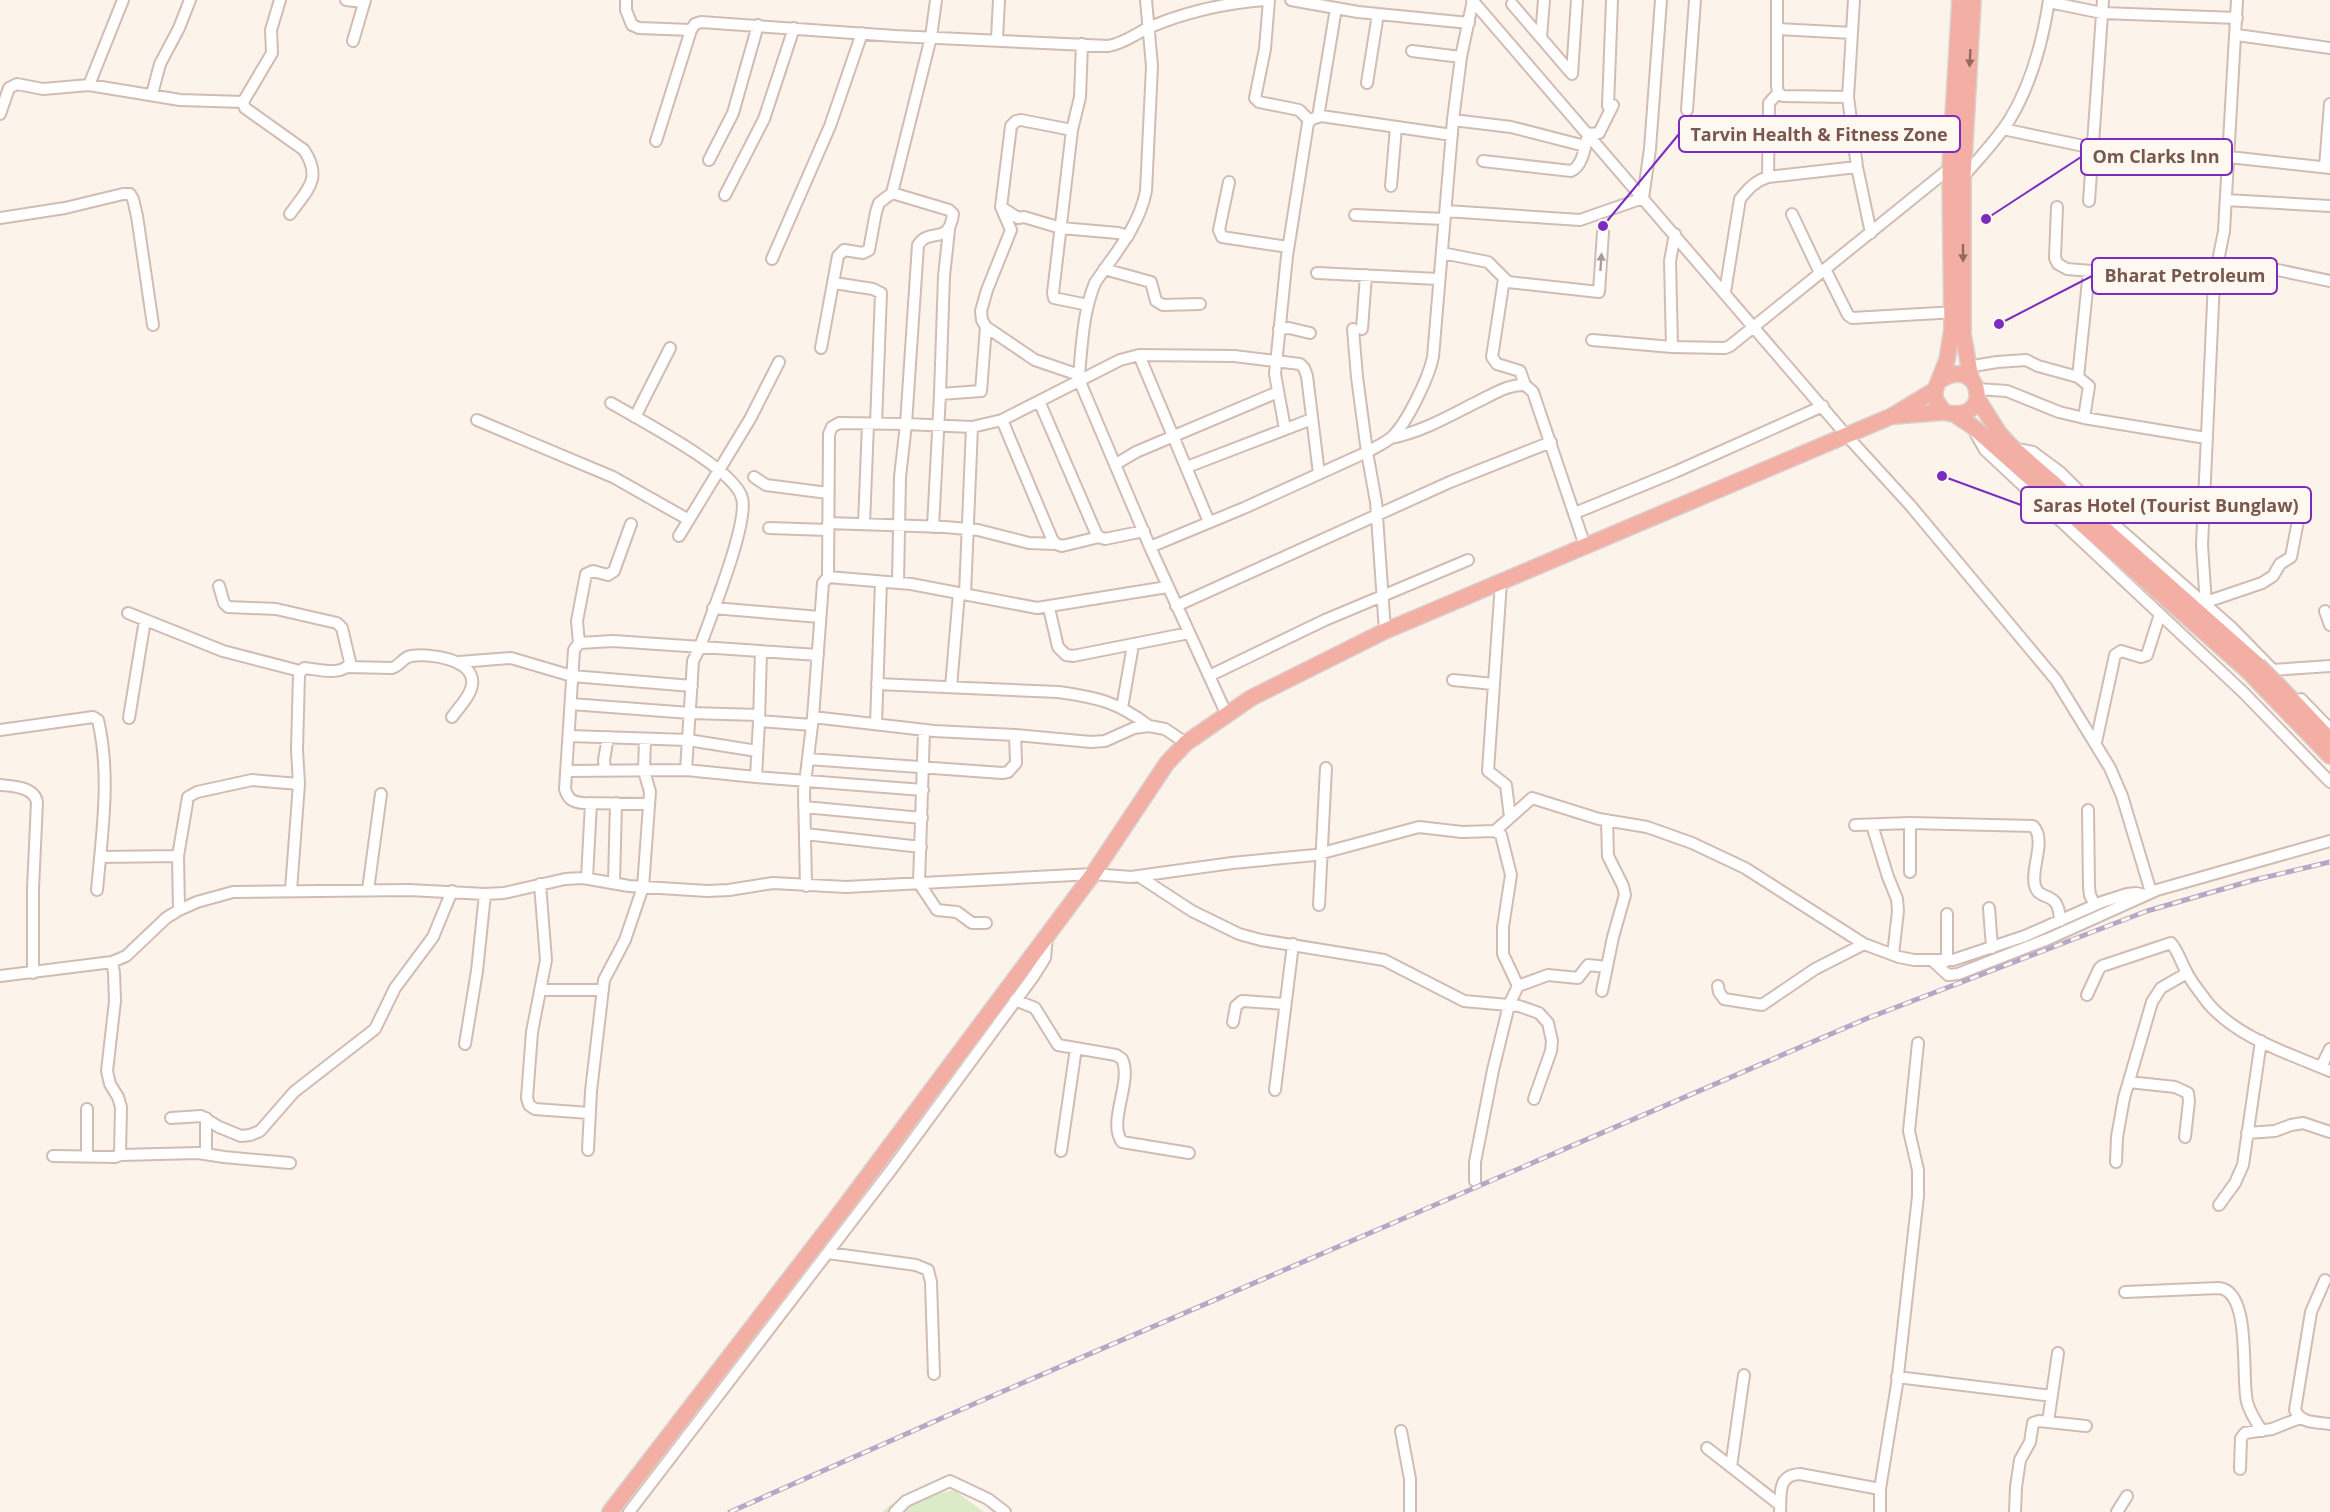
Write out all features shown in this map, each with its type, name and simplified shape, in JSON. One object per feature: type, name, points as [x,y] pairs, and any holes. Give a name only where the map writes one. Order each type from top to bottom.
[{"type":"highway","points":[[1960,0],[1956,173],[1957,312],[1950,348],[1937,385],[1938,406],[1972,426],[2266,677],[2330,756]]},
{"type":"highway","points":[[1956,173],[1973,0]]},
{"type":"highway","points":[[1957,312],[1973,383],[1999,433],[2266,677],[2330,740]]},
{"type":"highway","points":[[610,1512],[840,1213],[1093,874],[1152,784],[1186,742],[1226,713],[1277,684],[1385,631],[1892,416],[1949,374],[1961,373],[1973,383]]},
{"type":"highway","points":[[1892,416],[1950,414],[1970,410],[1973,383]]},
{"type":"street","points":[[89,85],[123,0]]},
{"type":"street","points":[[152,94],[160,64],[179,28],[190,0]]},
{"type":"street","points":[[280,0],[271,30],[272,53],[243,102],[245,108],[304,150],[310,159],[314,172],[312,183],[290,214]]},
{"type":"street","points":[[346,0],[364,1],[353,41]]},
{"type":"street","points":[[626,0],[628,19],[639,28],[691,30]]},
{"type":"street","points":[[820,348],[838,256],[844,250],[863,253],[869,250],[879,203],[892,193],[931,37],[936,0]]},
{"type":"street","points":[[997,39],[999,0]]},
{"type":"street","points":[[1146,0],[1152,66],[1146,191],[1143,205],[1128,237],[1095,283],[1083,330],[1080,379],[1167,587],[1226,713]]},
{"type":"street","points":[[656,141],[691,30],[695,24],[707,21],[862,33],[1115,45],[1149,28],[1212,8],[1236,2],[1264,0]]},
{"type":"street","points":[[1269,0],[1263,66],[1255,98],[1259,102],[1299,110],[1314,119],[1452,135]]},
{"type":"street","points":[[1291,0],[1358,12],[1468,23]]},
{"type":"street","points":[[1358,12],[1360,0]]},
{"type":"street","points":[[1150,547],[1367,452],[1391,438],[1400,429],[1431,367],[1453,120],[1461,57],[1472,0]]},
{"type":"street","points":[[1472,0],[1847,436],[1910,504],[2056,680],[2110,768],[2122,796],[2148,893]]},
{"type":"street","points":[[1541,38],[1544,0]]},
{"type":"street","points":[[1512,4],[1572,74],[1577,0]]},
{"type":"street","points":[[1588,134],[1599,133],[1611,105],[1612,0]]},
{"type":"street","points":[[1643,198],[1650,149],[1661,0]]},
{"type":"street","points":[[1687,110],[1695,0]]},
{"type":"street","points":[[1777,0],[1777,86],[1779,93],[1783,96],[1848,97]]},
{"type":"street","points":[[1854,0],[1848,97],[1857,167],[1871,233]]},
{"type":"street","points":[[2089,201],[2103,0]]},
{"type":"street","points":[[2206,603],[2202,545],[2214,281],[2226,200],[2238,0]]},
{"type":"street","points":[[1592,340],[1672,347],[1725,348],[1735,342],[1871,233],[1956,173],[2003,129],[2019,102],[2040,46],[2049,1],[2102,13],[2237,18]]},
{"type":"street","points":[[1285,429],[1275,374],[1288,247],[1305,130],[1314,119],[1336,8]]},
{"type":"street","points":[[1367,83],[1378,14]]},
{"type":"street","points":[[709,160],[733,113],[758,25]]},
{"type":"street","points":[[725,195],[764,119],[794,28]]},
{"type":"street","points":[[1777,29],[1852,33]]},
{"type":"street","points":[[772,259],[830,126],[862,33]]},
{"type":"street","points":[[2236,35],[2330,48]]},
{"type":"street","points":[[1082,44],[1080,97],[1072,130],[1053,286],[1054,298],[1088,305]]},
{"type":"street","points":[[1412,51],[1461,57]]},
{"type":"street","points":[[0,114],[9,88],[13,85],[43,89],[89,85],[180,100],[243,102]]},
{"type":"street","points":[[1768,177],[1769,103],[1779,93]]},
{"type":"street","points":[[2229,157],[2327,168],[2330,104]]},
{"type":"street","points":[[1011,230],[1001,207],[1011,126],[1021,120],[1072,130]]},
{"type":"street","points":[[1453,120],[1511,127],[1585,146]]},
{"type":"street","points":[[1391,186],[1396,127]]},
{"type":"street","points":[[2003,129],[2093,148]]},
{"type":"street","points":[[1483,160],[1571,171],[1579,165],[1588,134]]},
{"type":"street","points":[[1725,292],[1740,199],[1758,180],[1857,167]]},
{"type":"street","points":[[1229,182],[1219,230],[1222,237],[1288,247]]},
{"type":"street","points":[[892,193],[949,210],[953,214],[944,276],[933,527]]},
{"type":"street","points":[[0,218],[65,208],[130,194],[137,216],[153,325]]},
{"type":"street","points":[[1355,215],[1445,215],[1580,220],[1643,198]]},
{"type":"street","points":[[2226,200],[2330,206]]},
{"type":"street","points":[[1001,207],[1018,218],[1024,217],[1061,228],[1119,233],[1128,237]]},
{"type":"street","points":[[2057,207],[2055,258],[2058,264],[2067,269],[2214,281]]},
{"type":"street","points":[[1792,214],[1822,271],[1852,318],[1957,312]]},
{"type":"street","points":[[1018,218],[1011,230],[981,311],[982,320],[986,327],[1035,360],[1080,379]]},
{"type":"street","points":[[898,583],[900,477],[906,424],[918,245],[926,238],[949,230]]},
{"type":"street","points":[[1442,253],[1488,262],[1508,282],[1599,292],[1603,232]]},
{"type":"street","points":[[1672,347],[1670,261],[1675,234]]},
{"type":"street","points":[[2217,264],[2268,268],[2330,281]]},
{"type":"street","points":[[1104,269],[1151,282],[1156,301],[1163,305],[1200,304]]},
{"type":"street","points":[[2078,377],[2089,271]]},
{"type":"street","points":[[1317,273],[1438,279]]},
{"type":"street","points":[[1366,275],[1358,329],[1357,377],[1377,515],[1385,631]]},
{"type":"street","points":[[1504,279],[1492,357],[1497,364],[1520,371],[1525,385],[1533,392],[1586,546]]},
{"type":"street","points":[[834,283],[873,289],[881,293],[864,524]]},
{"type":"street","points":[[940,394],[981,391],[986,327]]},
{"type":"street","points":[[1279,329],[1289,328],[1310,333]]},
{"type":"street","points":[[635,417],[670,348]]},
{"type":"street","points":[[1139,355],[1209,522]]},
{"type":"street","points":[[806,886],[805,781],[823,583],[828,577],[829,434],[831,427],[839,423],[972,427],[1002,420],[1120,360],[1139,355],[1234,356],[1276,360],[1295,362],[1304,368],[1318,474]]},
{"type":"street","points":[[1973,383],[2019,359],[2078,377],[2089,386],[2084,418]]},
{"type":"street","points":[[679,536],[750,419],[779,362]]},
{"type":"street","points":[[1973,383],[2007,391],[2059,412],[2084,418],[2206,438]]},
{"type":"street","points":[[1391,438],[1414,433],[1517,384],[1525,385]]},
{"type":"street","points":[[1116,464],[1136,452],[1278,392]]},
{"type":"street","points":[[1039,401],[1096,533],[1100,537]]},
{"type":"street","points":[[611,403],[720,470],[740,491],[744,511],[738,536],[700,647],[693,661],[686,770]]},
{"type":"street","points":[[1575,513],[1823,406]]},
{"type":"street","points":[[1186,467],[1312,419]]},
{"type":"street","points":[[477,420],[613,477],[689,520]]},
{"type":"street","points":[[1002,420],[1056,544]]},
{"type":"street","points":[[1972,426],[1985,450],[2244,693],[2330,782]]},
{"type":"street","points":[[951,687],[968,530],[972,427]]},
{"type":"street","points":[[1176,606],[1450,482],[1551,442]]},
{"type":"street","points":[[2012,447],[2033,452],[2060,472],[2099,511],[2206,603],[2266,677],[2330,729]]},
{"type":"street","points":[[754,477],[766,485],[828,493]]},
{"type":"street","points":[[2203,513],[2290,514],[2294,515],[2298,521],[2291,557],[2280,564],[2273,576],[2262,583],[2206,603]]},
{"type":"street","points":[[631,524],[614,571],[608,575],[593,571],[586,574],[577,621],[579,643],[574,650],[565,789],[569,798],[576,802],[649,804]]},
{"type":"street","points":[[769,528],[864,524],[933,527],[968,530],[1029,543],[1062,546],[1100,537],[1144,531]]},
{"type":"street","points":[[1209,676],[1283,639],[1383,594],[1468,560]]},
{"type":"street","points":[[828,577],[898,583],[1025,607],[1049,608],[1167,587]]},
{"type":"street","points":[[876,724],[881,582]]},
{"type":"street","points":[[1501,582],[1488,771],[1506,784],[1510,818]]},
{"type":"street","points":[[219,586],[224,603],[228,607],[276,609],[340,625],[350,663],[348,667]]},
{"type":"street","points":[[714,608],[820,617]]},
{"type":"street","points":[[1049,608],[1058,647],[1066,655],[1083,656],[1188,633]]},
{"type":"street","points":[[2325,611],[2330,625]]},
{"type":"street","points":[[128,613],[223,651],[300,670],[304,668],[342,671],[348,667],[392,668],[413,656],[450,659],[459,662],[511,658],[572,676],[692,686]]},
{"type":"street","points":[[2096,742],[2115,655],[2121,651],[2141,657],[2147,656],[2160,614]]},
{"type":"street","points":[[129,718],[145,620]]},
{"type":"street","points":[[579,643],[613,640],[818,655]]},
{"type":"street","points":[[1122,708],[1133,645]]},
{"type":"street","points":[[756,777],[761,651]]},
{"type":"street","points":[[452,717],[471,687],[471,675],[459,662]]},
{"type":"street","points":[[2244,693],[2266,677],[2330,666]]},
{"type":"street","points":[[291,890],[299,784],[297,750],[300,670]]},
{"type":"street","points":[[1454,681],[1493,684]]},
{"type":"street","points":[[878,684],[1058,692],[1107,701],[1149,726]]},
{"type":"street","points":[[571,704],[876,724],[924,730],[1099,742],[1112,739],[1134,728],[1149,726],[1166,729],[1186,742]]},
{"type":"street","points":[[0,730],[93,717],[98,720],[104,771],[104,808],[97,890]]},
{"type":"street","points":[[924,730],[919,883],[937,910],[957,912],[972,923],[986,922]]},
{"type":"street","points":[[808,759],[1008,772],[1016,763],[1015,735]]},
{"type":"street","points":[[569,736],[688,740],[758,751]]},
{"type":"street","points":[[605,771],[604,760],[609,737]]},
{"type":"street","points":[[588,1150],[603,990],[607,971],[625,940],[643,887],[650,792],[644,771],[645,739]]},
{"type":"street","points":[[1319,905],[1326,768]]},
{"type":"street","points":[[566,771],[686,770],[923,789]]},
{"type":"street","points":[[179,910],[178,856],[187,800],[191,795],[252,780],[299,784]]},
{"type":"street","points":[[0,785],[32,793],[38,802],[33,889],[33,973]]},
{"type":"street","points":[[368,890],[381,794]]},
{"type":"street","points":[[1495,831],[1532,798],[1607,820],[1630,823],[1663,833],[1692,843],[1745,868],[1864,944],[1914,960],[1947,960],[1992,948],[2095,905],[2127,894],[2148,893]]},
{"type":"street","points":[[587,878],[591,803]]},
{"type":"street","points":[[614,883],[616,803]]},
{"type":"street","points":[[804,807],[922,818]]},
{"type":"street","points":[[2088,810],[2089,887],[2095,905]]},
{"type":"street","points":[[1602,991],[1613,937],[1625,895],[1608,856],[1607,820]]},
{"type":"street","points":[[1855,825],[1910,823],[2033,826],[2038,836],[2035,884],[2039,891],[2057,902],[2060,908],[2060,921]]},
{"type":"street","points":[[1910,823],[1910,872]]},
{"type":"street","points":[[1872,825],[1897,900],[1893,955]]},
{"type":"street","points":[[0,976],[112,962],[126,956],[160,923],[179,910],[232,892],[368,890],[452,891],[485,894],[504,893],[565,879],[587,878],[643,887],[707,891],[773,883],[846,888],[1093,874],[1140,877],[1180,869],[1304,856],[1419,827],[1462,832],[1495,831],[1500,834],[1511,875],[1503,927],[1503,954],[1518,986],[1509,1005],[1493,1070],[1475,1162],[1475,1180]]},
{"type":"street","points":[[805,834],[921,847]]},
{"type":"street","points":[[1933,961],[1948,975],[1958,974],[2048,939],[2148,893],[2207,874],[2330,841]]},
{"type":"street","points":[[100,857],[178,856]]},
{"type":"street","points":[[1140,877],[1192,912],[1219,926],[1261,940],[1384,960],[1464,1001],[1509,1005],[1539,1013],[1548,1023],[1551,1032],[1551,1051],[1534,1099]]},
{"type":"street","points":[[540,884],[546,960],[532,1032],[528,1102],[537,1110],[590,1113]]},
{"type":"street","points":[[171,1118],[201,1116],[241,1136],[260,1131],[294,1092],[371,1034],[379,1024],[395,988],[433,937],[452,891]]},
{"type":"street","points":[[465,1044],[477,971],[485,894]]},
{"type":"street","points":[[1989,909],[1992,948]]},
{"type":"street","points":[[1947,914],[1947,960]]},
{"type":"street","points":[[629,1512],[828,1253],[1016,1000],[1045,958],[1047,936]]},
{"type":"street","points":[[2087,995],[2102,966],[2168,943],[2173,945],[2187,973],[2208,1003],[2241,1030],[2325,1069],[2330,1049]]},
{"type":"street","points":[[1718,986],[1724,999],[1762,1005],[1815,969],[1864,944]]},
{"type":"street","points":[[1275,1090],[1293,945]]},
{"type":"street","points":[[112,962],[115,1001],[107,1071],[110,1084],[121,1107],[120,1155]]},
{"type":"street","points":[[1518,986],[1548,975],[1578,978],[1588,964],[1607,967]]},
{"type":"street","points":[[2116,1162],[2117,1137],[2129,1082],[2156,994],[2160,988],[2187,973]]},
{"type":"street","points":[[541,990],[603,990]]},
{"type":"street","points":[[1016,1000],[1035,1008],[1056,1043],[1116,1055],[1124,1064],[1117,1132],[1122,1142],[1189,1153]]},
{"type":"street","points":[[1233,1022],[1236,1006],[1242,1001],[1285,1004]]},
{"type":"street","points":[[2219,1204],[2240,1175],[2261,1041]]},
{"type":"street","points":[[1880,1512],[1880,1489],[1898,1377],[1919,1188],[1918,1170],[1909,1131],[1918,1043]]},
{"type":"street","points":[[1061,1151],[1076,1048]]},
{"type":"street","points":[[2129,1082],[2175,1087],[2188,1093],[2185,1137]]},
{"type":"street","points":[[87,1109],[87,1156]]},
{"type":"street","points":[[206,1118],[206,1154]]},
{"type":"street","points":[[2247,1133],[2275,1131],[2303,1123],[2330,1132]]},
{"type":"street","points":[[53,1156],[115,1157],[120,1155],[206,1154],[224,1158],[290,1163]]},
{"type":"street","points":[[828,1253],[916,1265],[928,1270],[932,1282],[934,1374]]},
{"type":"street","points":[[2300,1418],[2295,1410],[2295,1404],[2309,1322],[2315,1298],[2325,1280]]},
{"type":"street","points":[[2125,1292],[2219,1288],[2228,1290],[2232,1294],[2241,1322],[2247,1401],[2262,1431]]},
{"type":"street","points":[[2048,1422],[2058,1353]]},
{"type":"street","points":[[1731,1467],[1744,1375]]},
{"type":"street","points":[[1898,1377],[2052,1396]]},
{"type":"street","points":[[2240,1469],[2242,1435],[2249,1431],[2262,1431],[2300,1418],[2330,1424]]},
{"type":"street","points":[[2015,1512],[2020,1460],[2030,1442],[2033,1423],[2048,1422],[2086,1426]]},
{"type":"street","points":[[1401,1431],[1410,1479],[1410,1512]]},
{"type":"street","points":[[1707,1448],[1780,1508]]},
{"type":"street","points":[[1780,1508],[1783,1481],[1791,1474],[1800,1473],[1880,1489]]},
{"type":"street","points":[[895,1512],[906,1501],[950,1481],[988,1499],[1005,1512]]},
{"type":"street","points":[[2117,1512],[2127,1496]]},
{"type":"green space","points":[[954,1490],[984,1512],[883,1512],[891,1504]]},
{"type":"railway","points":[[730,1512],[976,1403],[1868,1018],[2147,911],[2254,880],[2330,862]]},
{"type":"place","name":"Om Clarks Inn","points":[[1986,219]]},
{"type":"place","name":"Tarvin Health & Fitness Zone","points":[[1603,226]]},
{"type":"place","name":"Bharat Petroleum","points":[[1999,324]]},
{"type":"place","name":"Saras Hotel (Tourist Bunglaw)","points":[[1942,476]]}]
